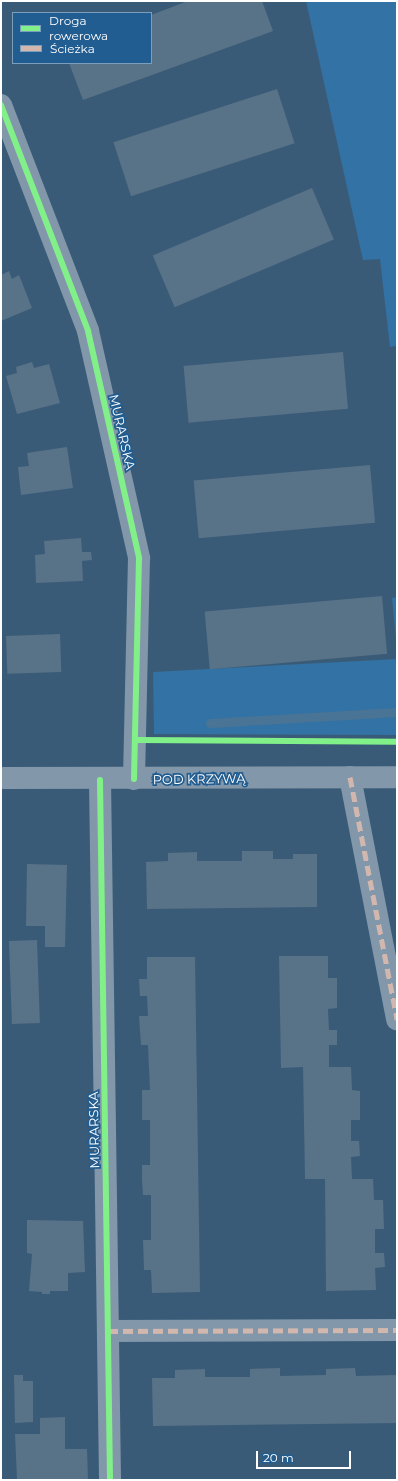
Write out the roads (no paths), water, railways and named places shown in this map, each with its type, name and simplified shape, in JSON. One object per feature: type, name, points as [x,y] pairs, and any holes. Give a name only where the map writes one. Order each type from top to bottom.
[{"type":"street","name":"MURARSKA","points":[[1,105],[88,331],[139,558],[134,779]]},
{"type":"street","points":[[350,777],[397,1019]]},
{"type":"street","name":"POD KRZYWĄ","points":[[1,778],[100,780],[397,777]]},
{"type":"street","name":"MURARSKA","points":[[100,780],[110,1480]]},
{"type":"street","points":[[108,1331],[397,1330]]},
{"type":"waterway","points":[[210,723],[397,712]]}]
